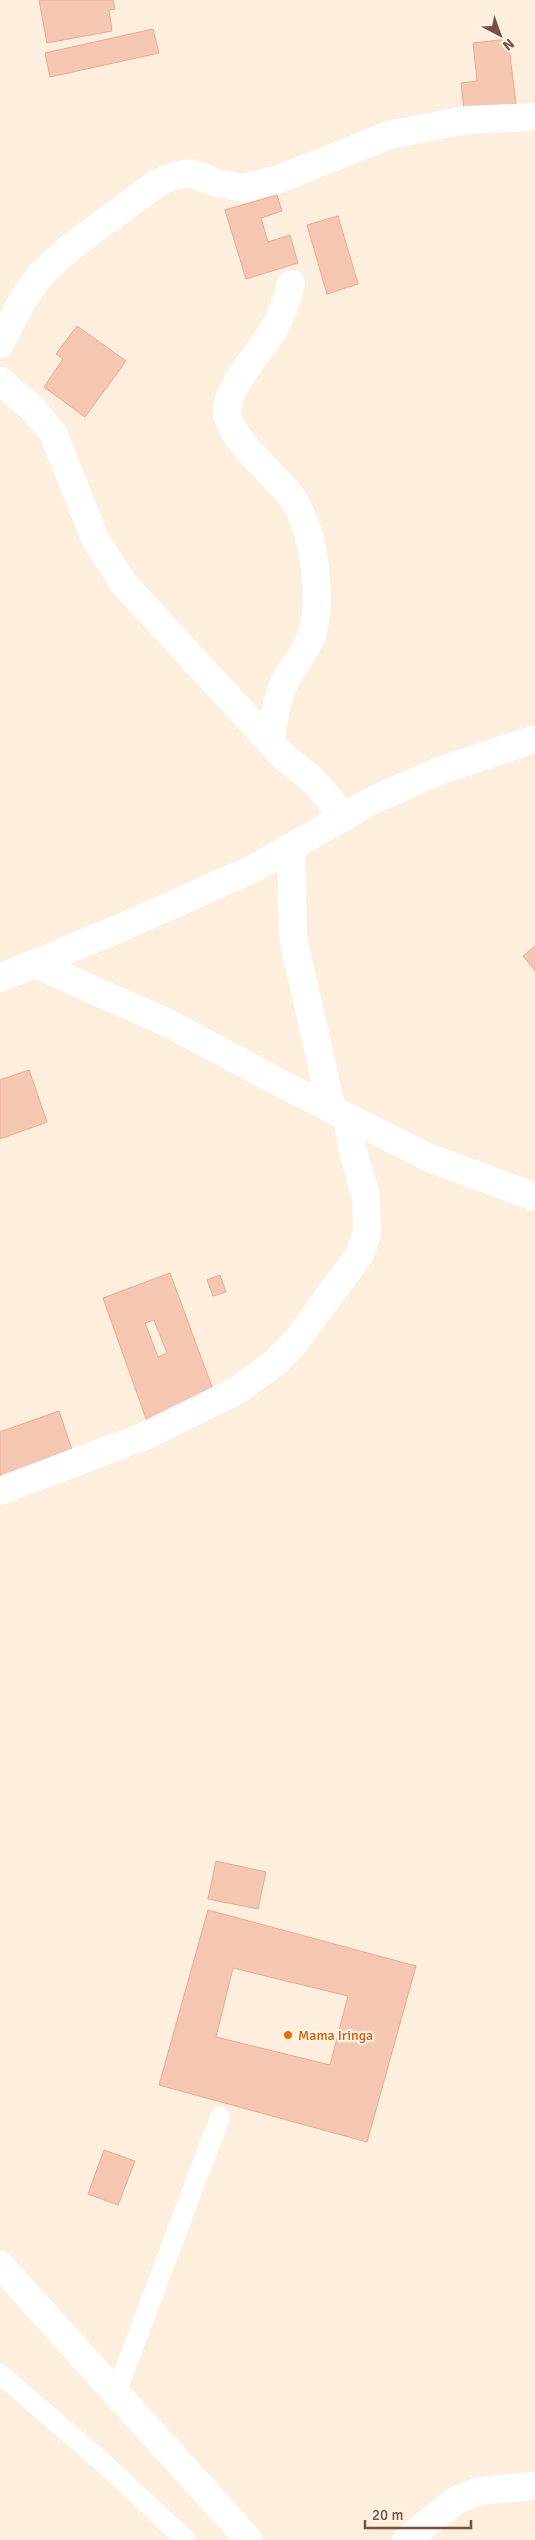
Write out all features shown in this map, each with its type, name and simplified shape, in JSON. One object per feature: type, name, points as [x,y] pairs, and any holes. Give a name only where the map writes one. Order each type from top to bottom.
[{"type":"street","points":[[0,344],[23,299],[41,274],[72,246],[159,182],[177,175],[190,174],[221,184],[244,188],[278,179],[389,135],[466,120],[535,117]]},
{"type":"street","points":[[270,742],[286,680],[301,658],[312,633],[317,601],[313,560],[305,522],[290,495],[250,451],[232,427],[227,412],[231,391],[276,326],[291,284]]},
{"type":"street","points":[[0,381],[32,408],[53,432],[95,539],[123,583],[284,757],[313,780],[344,817]]},
{"type":"street","points":[[0,978],[118,930],[257,867],[371,801],[439,771],[535,739]]},
{"type":"street","points":[[0,1491],[145,1436],[238,1390],[276,1362],[296,1341],[360,1254],[367,1233],[366,1197],[298,970],[293,938],[291,847]]},
{"type":"street","points":[[35,964],[168,1023],[340,1114],[432,1159],[535,1197]]},
{"type":"street","points":[[0,2265],[249,2540]]},
{"type":"street","points":[[406,2540],[455,2501],[479,2491],[535,2486]]},
{"type":"lane","points":[[116,2394],[220,2117]]},
{"type":"lane","points":[[0,2374],[100,2460],[186,2540]]},
{"type":"building","points":[[39,0],[113,0],[115,9],[109,10],[112,31],[47,43]]},
{"type":"building","points":[[153,29],[159,53],[50,77],[45,53]]},
{"type":"building","points":[[508,39],[516,104],[464,110],[461,83],[477,81],[473,43]]},
{"type":"building","points":[[277,195],[282,211],[261,218],[268,242],[290,235],[298,263],[246,279],[225,210]]},
{"type":"building","points":[[338,216],[358,284],[327,294],[307,225]]},
{"type":"building","points":[[77,326],[126,361],[85,417],[44,387],[63,359],[56,354]]},
{"type":"building","points":[[535,946],[535,971],[523,956]]},
{"type":"building","points":[[29,1070],[47,1122],[0,1139],[0,1080]]},
{"type":"building","points":[[170,1273],[216,1398],[148,1424],[103,1298]],"holes":[[[154,1320],[167,1353],[158,1357],[145,1323]]]},
{"type":"building","points":[[220,1275],[226,1292],[213,1296],[207,1280]]},
{"type":"building","points":[[59,1411],[76,1462],[0,1489],[0,1432]]},
{"type":"building","points":[[216,1861],[266,1872],[258,1909],[208,1899]]},
{"type":"building","points":[[208,1910],[416,1966],[367,2142],[159,2085]],"holes":[[[233,1968],[348,1996],[330,2065],[216,2037]]]},
{"type":"building","points":[[104,2150],[135,2161],[118,2205],[88,2194]]},
{"type":"place","name":"Mama Iringa","points":[[288,2035]]}]
